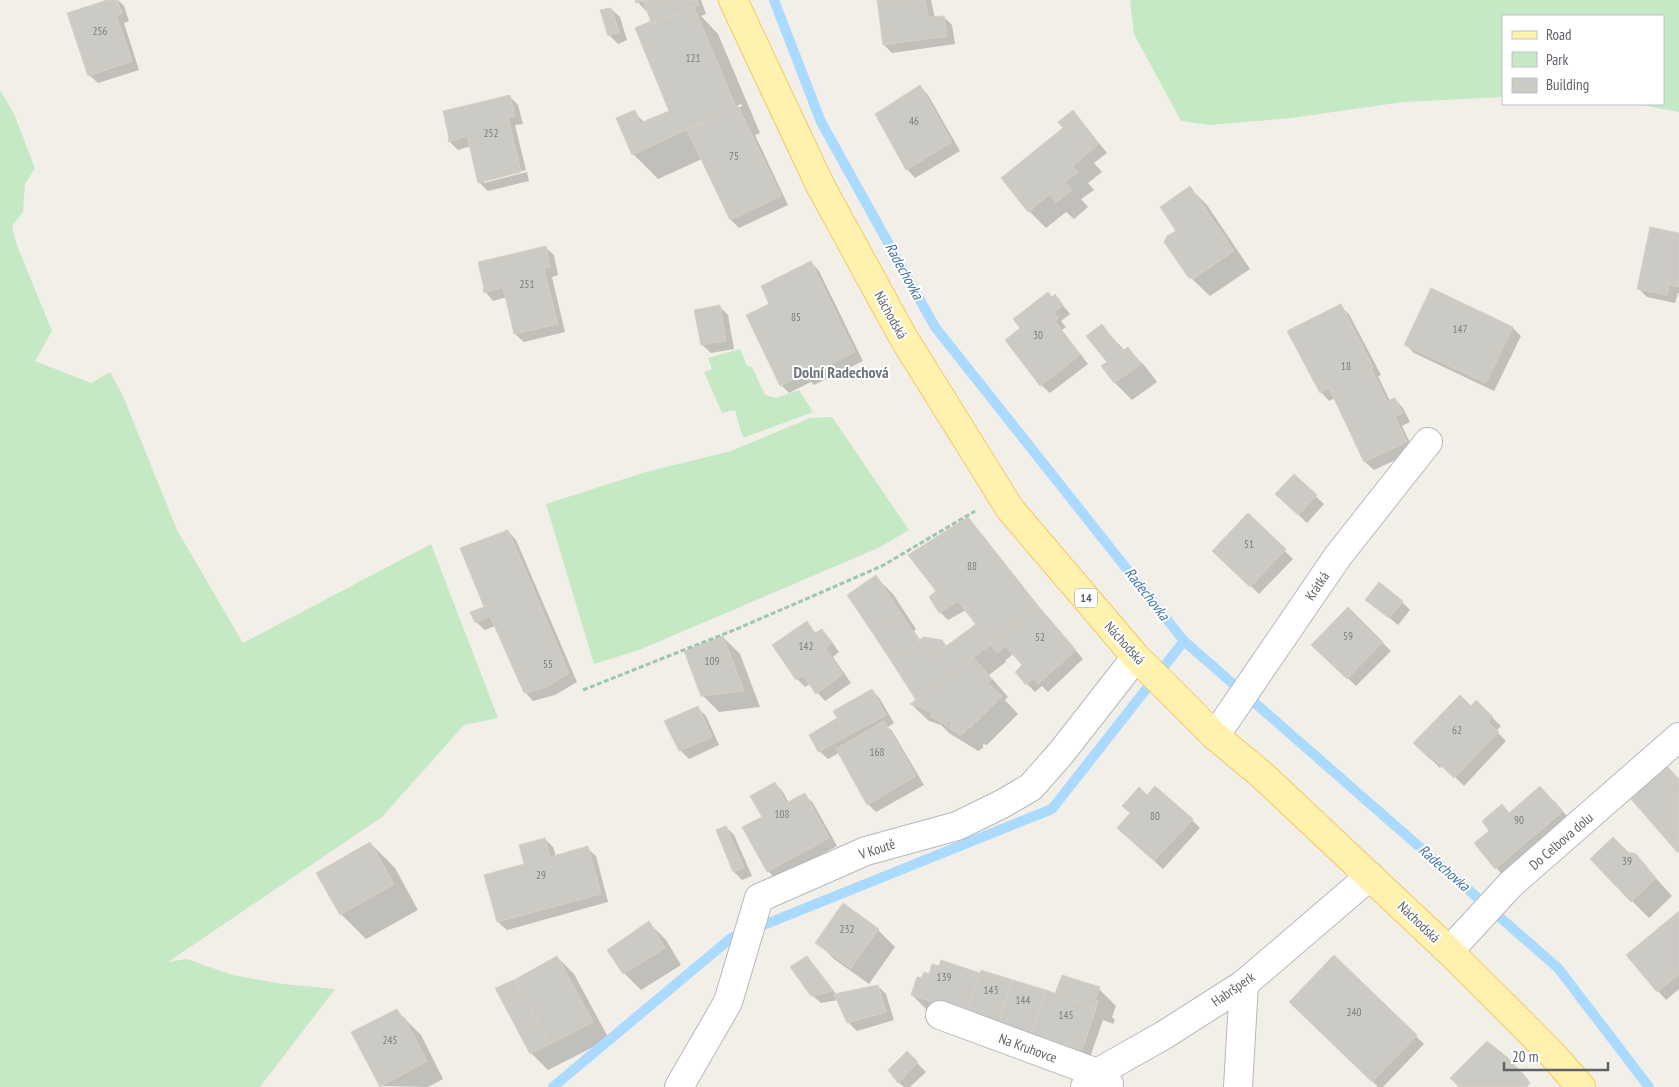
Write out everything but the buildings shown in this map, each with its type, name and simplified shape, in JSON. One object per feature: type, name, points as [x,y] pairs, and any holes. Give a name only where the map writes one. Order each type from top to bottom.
[{"type":"main road","name":"Náchodská","points":[[733,0],[820,184],[848,236],[903,337],[1010,509],[1136,657],[1215,736],[1262,775],[1449,951],[1551,1053],[1581,1087]]},
{"type":"street","name":"Krátká","points":[[1215,736],[1338,556],[1428,442]]},
{"type":"street","name":"V Koutě","points":[[679,1087],[728,1002],[759,898],[866,851],[957,826],[1002,804],[1031,787],[1061,754],[1136,657]]},
{"type":"street","name":"Do Celbova dolu","points":[[1449,951],[1511,884],[1679,737]]},
{"type":"street","name":"Habršperk","points":[[1098,1082],[1164,1035],[1244,984],[1370,876]]},
{"type":"street","points":[[1238,1087],[1244,984]]},
{"type":"street","name":"Na Kruhovce","points":[[940,1015],[1098,1082]]},
{"type":"path","points":[[583,690],[739,628],[882,566],[1001,496]]},
{"type":"green space","points":[[1130,0],[1679,0],[1679,112],[1641,105],[1664,105],[1664,15],[1502,15],[1502,97],[1403,102],[1291,118],[1210,125],[1181,121],[1134,34]]},
{"type":"green space","points":[[0,90],[14,114],[35,168],[25,184],[23,212],[12,226],[16,243],[52,331],[35,361],[91,383],[110,372],[123,396],[177,530],[243,643],[431,544],[498,718],[464,725],[382,817],[168,962],[187,959],[232,975],[283,984],[335,989],[260,1087],[0,1087]]},
{"type":"green space","points":[[740,349],[747,366],[752,367],[765,395],[776,398],[799,390],[813,412],[743,438],[735,410],[722,413],[704,372],[712,369],[708,358]]},
{"type":"green space","points":[[832,417],[909,530],[878,548],[639,650],[594,664],[546,504],[646,472],[731,451],[810,418]]},
{"type":"waterway","name":"Radechovka","points":[[774,0],[821,122],[935,327],[1184,641],[1558,968],[1649,1087]]},
{"type":"waterway","points":[[553,1087],[731,938],[1052,809],[1184,641]]},
{"type":"district","name":"Dolní Radechová","points":[[841,372]]}]
